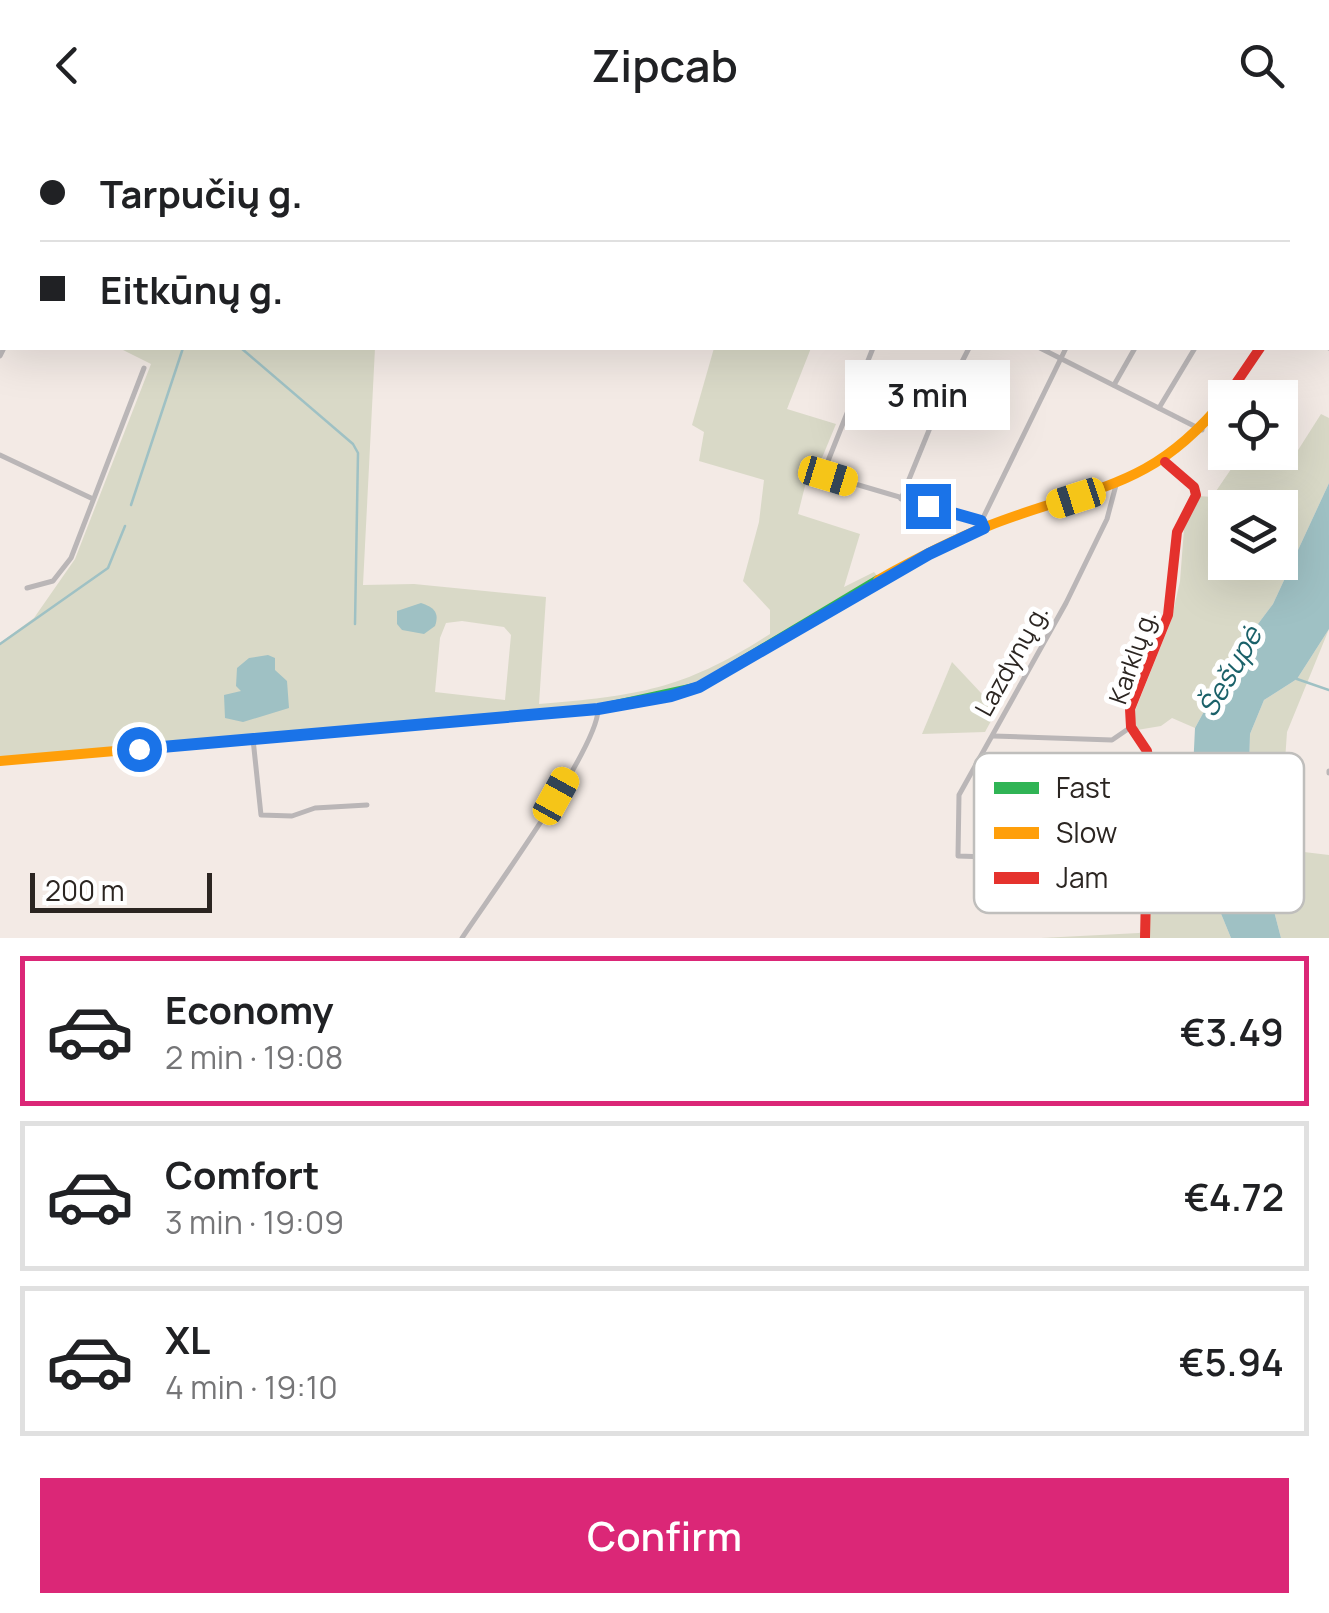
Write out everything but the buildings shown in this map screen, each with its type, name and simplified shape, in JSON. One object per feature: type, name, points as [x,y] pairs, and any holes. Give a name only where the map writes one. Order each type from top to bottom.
[{"type":"main road","points":[[1238,380],[1259,350]]},
{"type":"main road","points":[[0,761],[598,709],[671,696],[699,687],[982,524],[1116,485],[1166,462],[1208,423]]},
{"type":"main road","name":"Karklų g.","points":[[1147,753],[1130,727],[1130,709],[1172,602],[1177,532],[1196,495],[1194,488],[1166,462]]},
{"type":"main road","name":"Karklų g.","points":[[1145,913],[1145,938]]},
{"type":"street","points":[[871,350],[824,472],[982,524],[1065,350]]},
{"type":"street","points":[[902,499],[936,413],[968,350]]},
{"type":"street","points":[[1044,350],[1203,430]]},
{"type":"street","points":[[1114,385],[1134,350]]},
{"type":"street","points":[[1159,408],[1194,350]]},
{"type":"street","points":[[27,588],[40,587],[63,571],[92,508],[91,498],[144,368]]},
{"type":"street","points":[[0,455],[91,498]]},
{"type":"street","name":"Lazdynų g.","points":[[982,753],[1066,602],[1107,518],[1116,485]]},
{"type":"street","points":[[462,938],[556,796],[596,724],[598,709]]},
{"type":"street","points":[[992,736],[1112,740],[1130,727]]},
{"type":"street","points":[[253,739],[262,815],[292,816],[315,808],[367,804]]},
{"type":"street","name":"Lazdynų g.","points":[[974,768],[959,795],[958,856],[974,857]]},
{"type":"green space","points":[[123,350],[375,350],[363,585],[414,584],[546,597],[539,704],[660,687],[712,667],[770,634],[770,610],[743,581],[759,522],[764,480],[699,461],[704,432],[692,425],[713,350],[810,350],[787,409],[836,424],[817,470],[809,470],[798,514],[860,534],[844,587],[874,572],[879,578],[686,688],[598,705],[0,757],[0,643],[34,618],[75,559],[151,364]],"holes":[[[462,621],[504,627],[511,635],[505,700],[435,692],[440,638],[446,623]]]},
{"type":"green space","points":[[1321,414],[1329,418],[1329,483],[1298,550],[1298,490],[1217,490],[1230,470],[1298,470],[1298,450]]},
{"type":"green space","points":[[1199,496],[1208,497],[1208,580],[1284,580],[1273,604],[1234,656],[1195,728],[1172,718],[1161,726],[1137,730],[1134,713],[1171,621],[1180,581],[1184,529]]},
{"type":"green space","points":[[1329,629],[1287,732],[1286,753],[1249,753],[1250,734],[1264,700],[1297,679]]},
{"type":"green space","points":[[952,662],[997,710],[985,732],[922,734]]},
{"type":"green space","points":[[1304,852],[1329,855],[1329,938],[1281,938],[1274,913],[1304,913]]},
{"type":"green space","points":[[1148,913],[1221,913],[1231,938],[1041,938],[1139,933],[1149,928]]},
{"type":"water","name":"Šešupė","points":[[1329,483],[1329,629],[1297,679],[1264,700],[1250,734],[1249,753],[1194,753],[1195,728],[1234,656],[1273,604],[1284,580],[1298,580],[1298,550]]},
{"type":"water","points":[[421,603],[434,611],[435,626],[424,634],[402,630],[397,624],[397,611]]},
{"type":"water","points":[[249,658],[275,658],[275,670],[287,681],[289,708],[243,722],[225,718],[224,695],[241,691],[236,686],[237,668]]},
{"type":"water","points":[[1221,913],[1274,913],[1281,938],[1231,938]]},
{"type":"waterway","points":[[131,505],[182,350]]},
{"type":"waterway","points":[[243,350],[353,444],[358,453],[355,624]]},
{"type":"waterway","points":[[0,644],[108,568],[125,526]]},
{"type":"waterway","points":[[1297,679],[1329,690]]},
{"type":"traffic: fast","points":[[449,722],[598,709],[699,687],[878,580]]},
{"type":"traffic: slow","points":[[878,580],[974,532],[1143,470],[1170,453],[1208,418]]},
{"type":"traffic: slow","points":[[0,761],[449,722]]},
{"type":"traffic: jam","points":[[1238,380],[1259,350]]},
{"type":"traffic: jam","points":[[1147,753],[1131,727],[1130,709],[1168,615],[1177,532],[1196,495],[1194,487],[1165,462]]},
{"type":"traffic: jam","points":[[1145,938],[1146,913]]},
{"type":"route","points":[[139,749],[598,709],[671,696],[699,687],[929,554],[984,528],[981,521],[928,506]]}]
